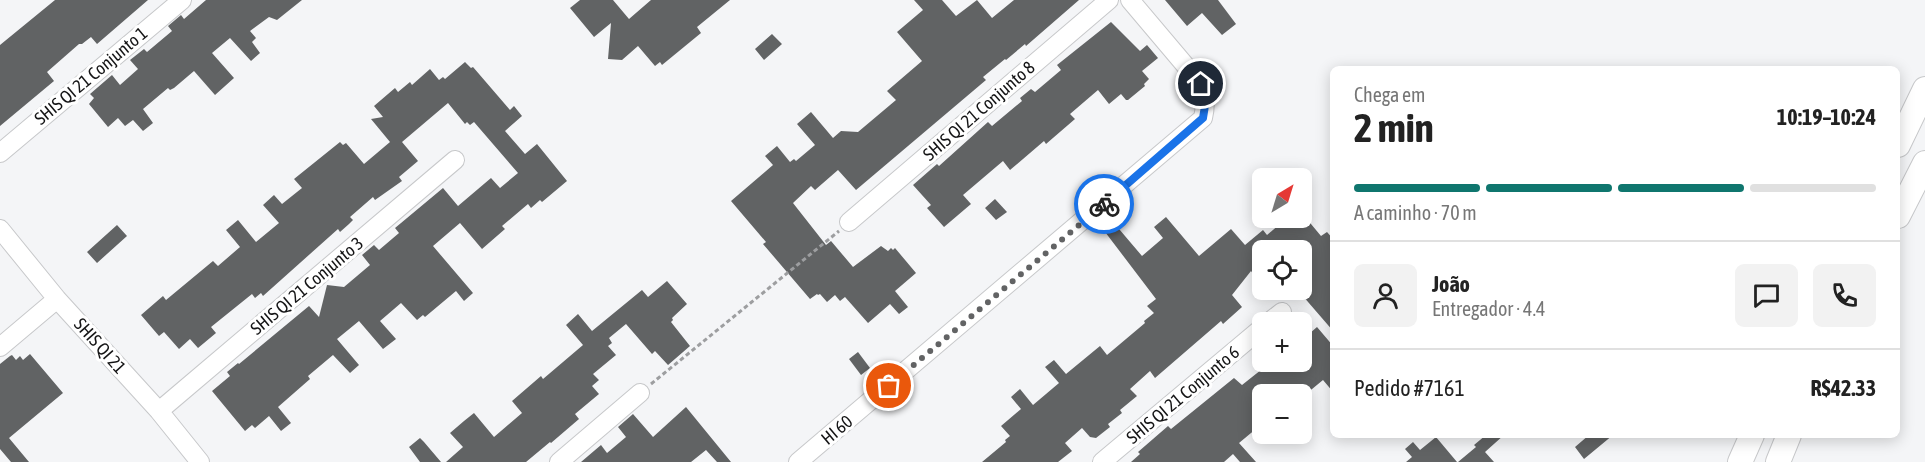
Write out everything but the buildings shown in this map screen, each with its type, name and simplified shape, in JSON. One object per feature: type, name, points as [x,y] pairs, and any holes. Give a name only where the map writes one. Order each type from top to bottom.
[{"type":"main road","points":[[1900,141],[1925,90]]},
{"type":"main road","points":[[1900,207],[1925,163]]},
{"type":"main road","points":[[1740,462],[1751,438]]},
{"type":"main road","points":[[1778,462],[1788,438]]},
{"type":"street","name":"SHIS QI 21 Conjunto 1","points":[[0,153],[182,0]]},
{"type":"street","name":"SHIS QI 21 Conjunto 8","points":[[849,222],[1109,0]]},
{"type":"street","name":"HI 60","points":[[798,462],[1203,118],[1206,108],[1201,84],[1130,0]]},
{"type":"street","name":"SHIS QI 21 Conjunto 3","points":[[159,411],[455,160]]},
{"type":"street","name":"SHIS QI 21","points":[[0,229],[57,299],[159,411],[200,462]]},
{"type":"street","points":[[0,347],[57,299]]},
{"type":"street","name":"SHIS QI 21 Conjunto 6","points":[[1102,462],[1252,336]]},
{"type":"street","points":[[558,462],[640,393]]},
{"type":"path","points":[[640,393],[849,222]]},
{"type":"way so far","points":[[889,386],[1104,204]]},
{"type":"route","points":[[1104,204],[1203,118],[1206,108],[1201,84]]}]
